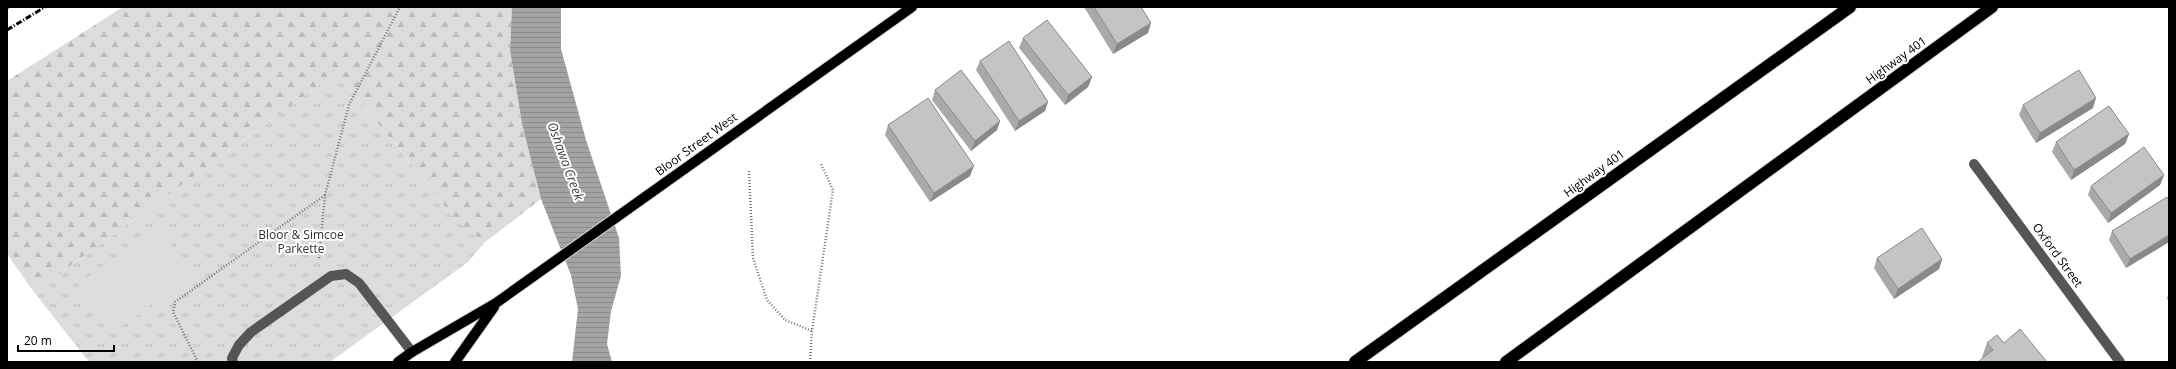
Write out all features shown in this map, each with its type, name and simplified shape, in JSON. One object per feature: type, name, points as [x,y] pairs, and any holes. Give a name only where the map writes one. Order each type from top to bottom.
[{"type":"highway","name":"Highway 401","points":[[1355,362],[1850,7]]},
{"type":"highway","name":"Highway 401","points":[[1506,362],[1992,7]]},
{"type":"main road","name":"Bloor Street West","points":[[398,362],[412,352],[496,303],[912,7]]},
{"type":"main road","name":"Bloor Street West","points":[[455,362],[496,303]]},
{"type":"street","name":"Oxford Street","points":[[1974,164],[2120,362]]},
{"type":"street","points":[[233,362],[232,358],[239,344],[251,332],[331,276],[346,274],[359,283],[412,352]]},
{"type":"path","points":[[325,280],[318,256],[325,195],[350,105],[400,7]]},
{"type":"path","points":[[810,362],[812,331],[833,190],[822,164]]},
{"type":"path","points":[[749,171],[753,258],[767,300],[785,320],[812,331]]},
{"type":"path","points":[[198,362],[173,312],[174,302],[325,195]]},
{"type":"green space","points":[[123,7],[512,7],[510,50],[522,124],[541,199],[484,243],[451,215],[428,184],[336,73],[34,292],[7,254],[7,81]]},
{"type":"green space","name":"Bloor & Simcoe Parkette","points":[[336,73],[428,184],[451,215],[484,243],[468,262],[330,362],[89,362],[34,292]]},
{"type":"green space","points":[[158,226],[193,274],[113,332],[78,284]]},
{"type":"water","name":"Oshawa Creek","points":[[512,7],[561,7],[561,49],[586,140],[619,238],[621,276],[611,311],[607,344],[612,362],[572,362],[578,309],[571,275],[541,199],[522,124],[510,50]]},
{"type":"building","points":[[1094,7],[1141,7],[1151,23],[1117,44]]},
{"type":"building","points":[[1047,20],[1092,77],[1068,95],[1023,38]]},
{"type":"building","points":[[1009,41],[1048,102],[1019,121],[980,61]]},
{"type":"building","points":[[961,70],[1000,121],[975,141],[935,90]]},
{"type":"building","points":[[2079,70],[2096,98],[2040,133],[2023,105]]},
{"type":"building","points":[[928,98],[974,166],[934,193],[888,125]]},
{"type":"building","points":[[2109,106],[2129,134],[2074,170],[2056,142]]},
{"type":"building","points":[[2144,147],[2164,175],[2111,213],[2091,186]]},
{"type":"building","points":[[2167,197],[2169,200],[2169,235],[2130,259],[2112,231]]},
{"type":"building","points":[[1922,228],[1942,259],[1898,289],[1877,258]]},
{"type":"building","points":[[2020,329],[2047,362],[1978,362],[1993,350],[1987,343],[1997,335],[2004,343]]},
{"type":"railway","points":[[7,30],[45,7]]}]
